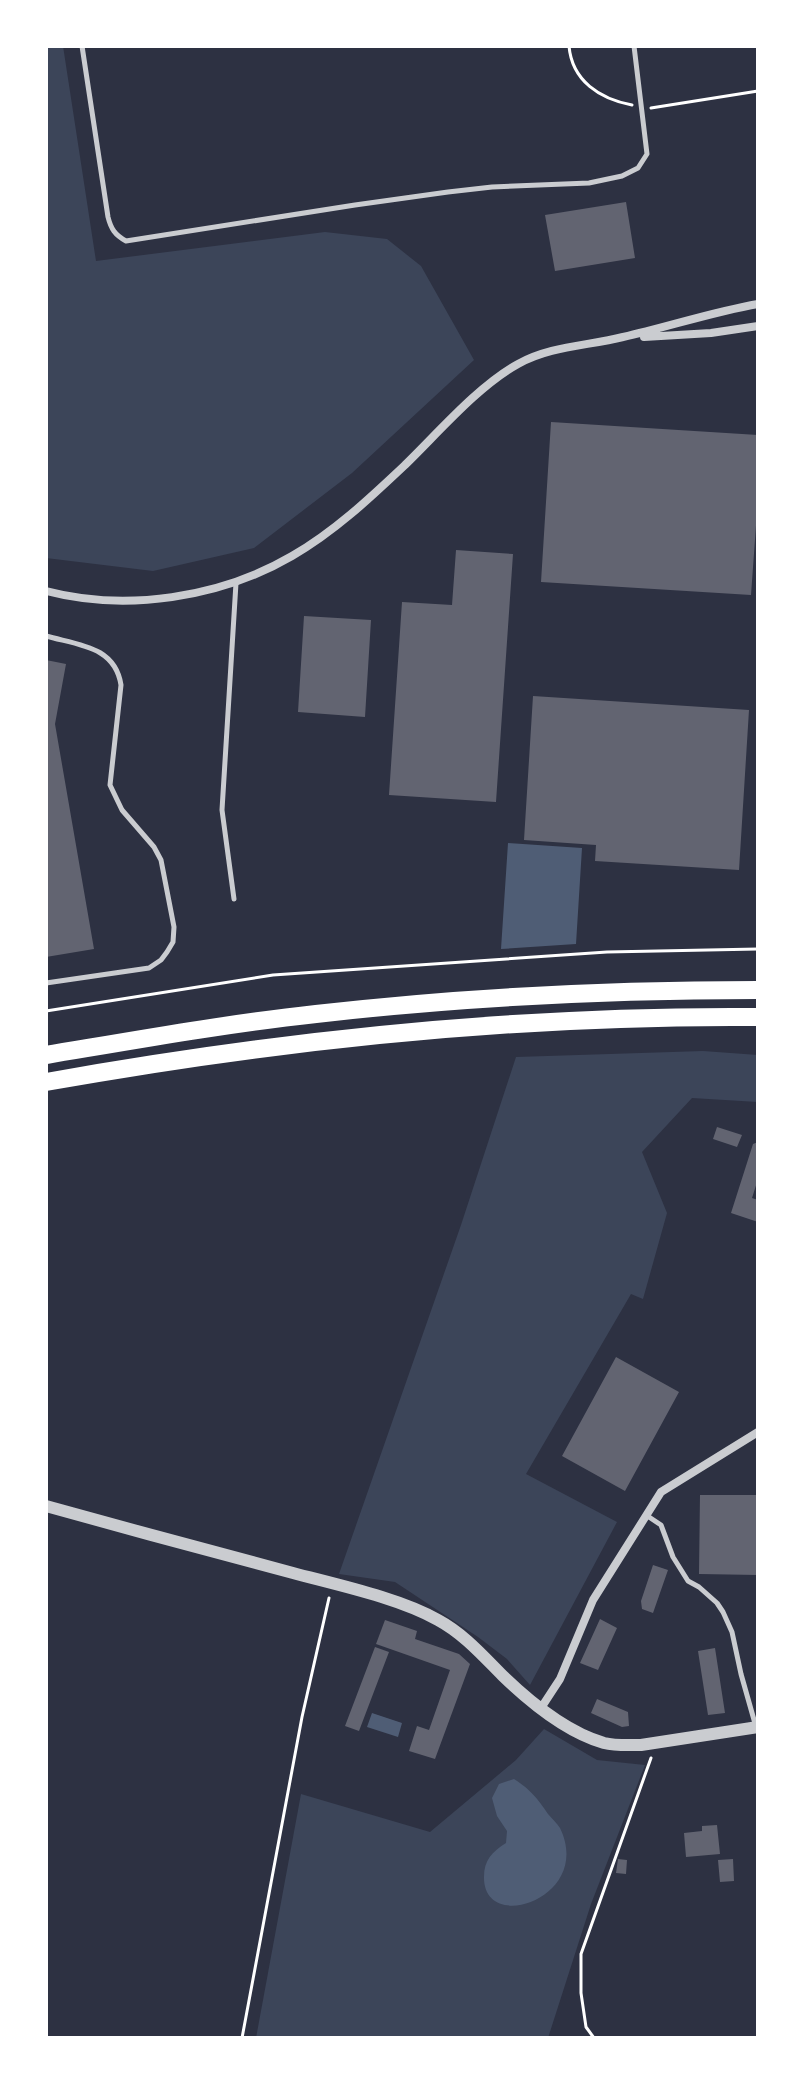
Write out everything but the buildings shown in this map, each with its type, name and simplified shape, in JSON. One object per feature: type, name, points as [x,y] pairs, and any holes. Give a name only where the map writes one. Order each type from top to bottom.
[{"type":"highway","points":[[46,1055],[224,1025],[377,1007],[615,992],[758,990]]},
{"type":"highway","points":[[46,1082],[351,1038],[622,1018],[758,1017]]},
{"type":"street","points":[[46,591],[66,596],[125,601],[180,595],[254,576],[294,555],[351,514],[506,371],[542,354],[758,304]]},
{"type":"street","points":[[620,338],[711,333],[758,326]]},
{"type":"street","points":[[541,1708],[560,1679],[593,1600],[661,1492],[758,1432]]},
{"type":"street","points":[[46,1506],[333,1584],[405,1606],[438,1620],[457,1633],[541,1708],[604,1743],[656,1743],[757,1728]]},
{"type":"lane","points":[[82,46],[108,217],[111,228],[126,241],[370,202],[492,187],[589,183],[622,176],[638,168],[647,154],[634,46]]},
{"type":"lane","points":[[234,899],[222,810],[236,582]]},
{"type":"lane","points":[[46,636],[106,655],[119,673],[121,685],[110,785],[122,810],[154,847],[161,860],[174,927],[173,942],[167,952],[149,968],[46,983]]},
{"type":"lane","points":[[646,1515],[661,1525],[673,1557],[688,1581],[699,1587],[723,1612],[732,1632],[757,1728]]},
{"type":"path","points":[[46,1011],[273,975],[607,952],[758,949]]},
{"type":"path","points":[[242,2038],[302,1717],[333,1584]]},
{"type":"path","points":[[594,2038],[586,2027],[581,1993],[581,1954],[656,1743]]},
{"type":"shaded area","points":[[46,46],[63,46],[96,261],[325,232],[387,239],[421,266],[474,360],[352,473],[254,548],[153,571],[46,558]]},
{"type":"shaded area","points":[[508,843],[582,848],[576,944],[501,949]]},
{"type":"shaded area","points":[[703,1051],[758,1055],[758,1102],[692,1098],[642,1152],[667,1213],[643,1299],[631,1294],[526,1474],[617,1522],[530,1685],[507,1659],[395,1582],[339,1574],[516,1057]]},
{"type":"shaded area","points":[[372,1713],[402,1723],[398,1737],[367,1727]]},
{"type":"shaded area","points":[[544,1729],[597,1760],[645,1765],[591,1904],[548,2038],[256,2038],[301,1794],[430,1832],[516,1760]]},
{"type":"shaded area","points":[[514,1779],[533,1795],[559,1826],[566,1853],[562,1873],[551,1890],[517,1905],[500,1904],[488,1894],[484,1877],[490,1857],[506,1843],[507,1831],[497,1816],[492,1798],[499,1784]]}]
